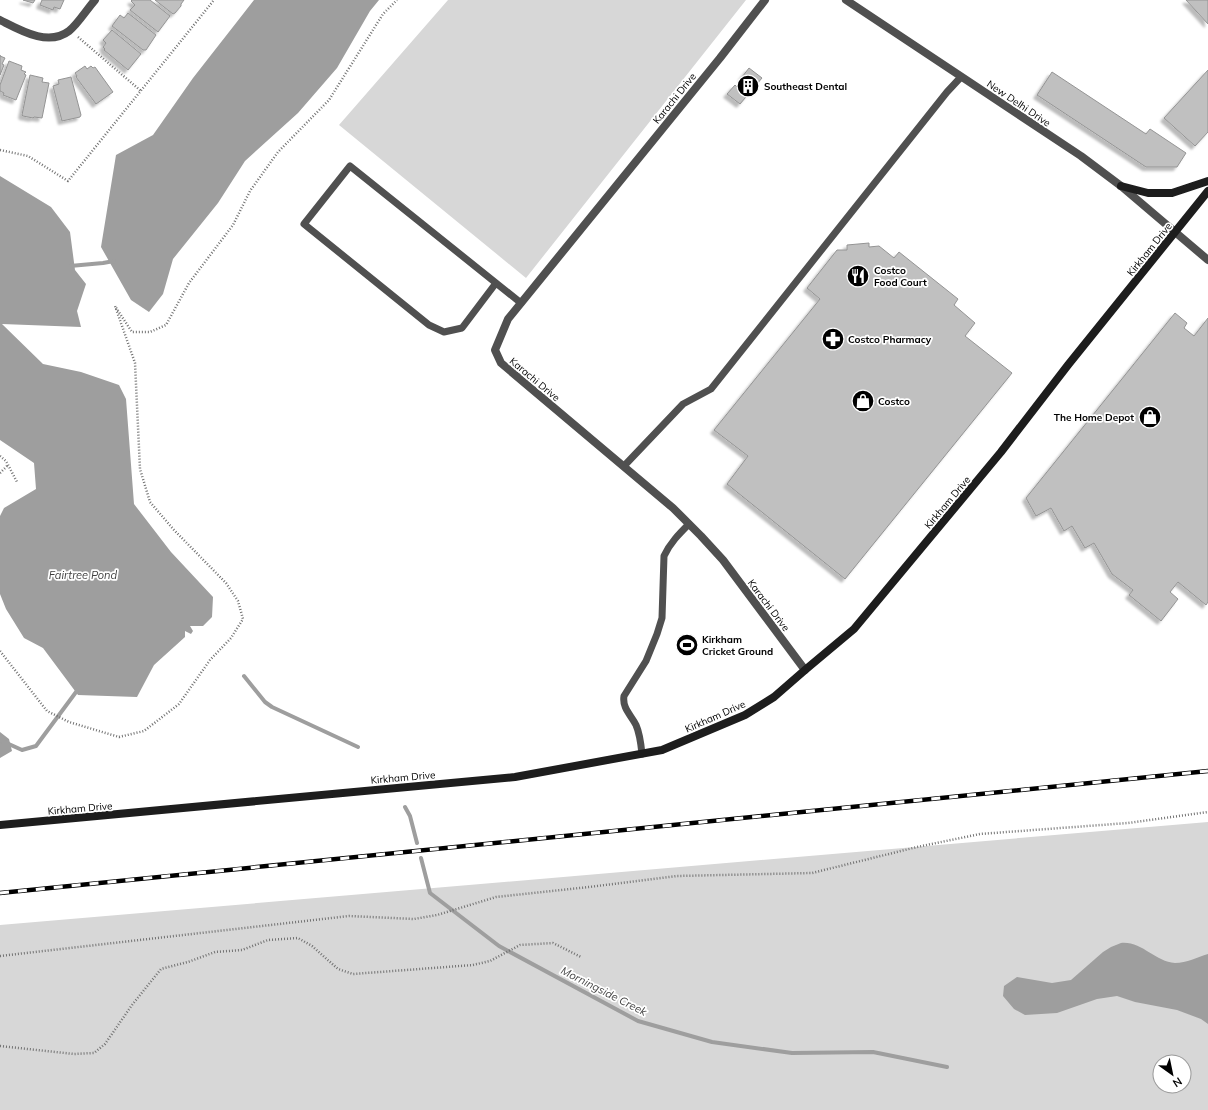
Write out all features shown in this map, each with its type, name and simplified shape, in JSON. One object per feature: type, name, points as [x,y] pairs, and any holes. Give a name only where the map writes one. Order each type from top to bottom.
[{"type":"street","points":[[0,20],[24,32],[43,38],[61,36],[70,30],[95,0]]},
{"type":"street","name":"Karachi Drive","points":[[765,0],[715,64],[508,319],[495,350],[501,363],[674,508],[723,560],[805,670]]},
{"type":"street","name":"New Delhi Drive","points":[[846,0],[1075,153],[1121,186],[1208,260]]},
{"type":"street","points":[[1121,186],[1148,193],[1172,193],[1208,182]]},
{"type":"street","name":"Kirkham Drive","points":[[0,825],[515,777],[662,750],[745,715],[774,697],[854,629],[1001,452],[1068,365],[1208,191]]},
{"type":"lane","points":[[624,466],[684,404],[711,389],[947,92],[961,77]]},
{"type":"lane","points":[[496,283],[462,328],[444,332],[429,325],[304,224],[350,166],[521,303]]},
{"type":"lane","points":[[642,754],[636,726],[625,706],[623,701],[624,696],[646,660],[662,618],[664,556],[676,537],[689,524]]},
{"type":"path","points":[[0,150],[28,156],[68,181],[214,0]]},
{"type":"path","points":[[0,651],[18,676],[47,711],[66,721],[119,737],[144,731],[179,704],[210,660],[231,638],[243,619],[238,601],[226,583],[174,530],[150,502],[140,469],[135,363],[115,306],[132,332],[150,332],[166,325],[189,284],[233,225],[250,191],[278,152],[329,100],[383,14],[397,0]]},
{"type":"path","points":[[70,30],[141,91]]},
{"type":"path","points":[[0,456],[6,461],[17,482]]},
{"type":"path","points":[[0,473],[8,465]]},
{"type":"path","points":[[0,956],[349,916],[414,919],[443,913],[496,897],[677,876],[812,873],[917,847],[980,834],[1128,823],[1208,812]]},
{"type":"path","points":[[0,1046],[74,1054],[94,1054],[105,1044],[132,1005],[160,969],[188,962],[215,952],[242,950],[268,940],[298,938],[312,946],[338,969],[353,974],[473,965],[490,961],[517,946],[553,943],[581,957]]},
{"type":"shaded area","points":[[448,0],[746,0],[526,278],[339,125]]},
{"type":"shaded area","points":[[1208,822],[1208,1110],[0,1110],[0,925]]},
{"type":"water","points":[[254,0],[379,0],[370,11],[337,68],[298,113],[245,161],[218,203],[173,259],[163,294],[149,312],[131,300],[101,247],[116,155],[153,135],[193,78]]},
{"type":"water","name":"Fairtree Pond","points":[[0,176],[51,207],[70,232],[75,270],[86,284],[77,311],[81,327],[2,324],[43,364],[81,372],[119,385],[126,399],[134,504],[171,552],[213,597],[212,617],[203,626],[190,626],[193,631],[191,634],[185,631],[185,637],[154,665],[137,697],[78,695],[43,648],[24,638],[6,609],[0,594],[0,516],[4,508],[36,489],[34,463],[0,440]]},
{"type":"water","points":[[0,732],[9,739],[12,751],[0,758]]},
{"type":"water","points":[[1121,943],[1135,945],[1161,959],[1175,963],[1188,961],[1208,954],[1208,1024],[1201,1019],[1177,1010],[1135,1002],[1117,996],[1097,999],[1057,1013],[1025,1015],[1014,1009],[1003,996],[1004,986],[1017,977],[1052,983],[1071,980],[1103,952]]},
{"type":"building","points":[[23,0],[35,0],[33,3]]},
{"type":"building","points":[[42,0],[64,0],[60,9],[54,7],[53,10],[40,5]]},
{"type":"building","points":[[150,0],[170,16],[158,32],[130,10],[135,5],[131,1]]},
{"type":"building","points":[[155,0],[184,0],[181,6],[173,14]]},
{"type":"building","points":[[1186,0],[1208,0],[1208,24]]},
{"type":"building","points":[[128,13],[156,35],[146,50],[143,50],[112,26],[120,15],[124,18]]},
{"type":"building","points":[[112,30],[141,54],[128,70],[104,50],[105,49],[103,47],[106,43],[103,40]]},
{"type":"building","points":[[0,56],[5,58],[0,75]]},
{"type":"building","points":[[9,61],[22,66],[21,70],[26,72],[24,74],[26,75],[16,100],[3,95],[4,93],[0,91],[0,85]]},
{"type":"building","points":[[85,66],[87,69],[91,66],[93,68],[95,67],[113,92],[96,104],[76,77],[77,76],[75,73]]},
{"type":"building","name":"Southeast Dental","points":[[749,68],[762,78],[740,104],[727,94],[735,85],[738,88],[745,79],[742,77]]},
{"type":"building","points":[[1208,70],[1208,132],[1195,146],[1164,118]]},
{"type":"building","points":[[1052,72],[1146,134],[1150,129],[1186,153],[1177,167],[1146,167],[1037,95]]},
{"type":"building","points":[[30,75],[43,78],[42,82],[49,83],[42,118],[33,118],[22,115]]},
{"type":"building","points":[[71,77],[81,115],[80,117],[62,121],[53,86],[59,84],[58,80]]},
{"type":"building","name":"Costco","points":[[869,243],[869,247],[879,246],[894,258],[899,252],[958,299],[954,305],[975,323],[965,336],[1012,373],[845,579],[727,484],[748,456],[714,430],[820,299],[807,288],[837,250],[847,250],[847,245]]},
{"type":"building","name":"The Home Depot","points":[[1175,313],[1187,323],[1184,328],[1194,336],[1208,318],[1208,602],[1206,605],[1178,582],[1170,592],[1178,599],[1161,621],[1129,595],[1133,590],[1112,574],[1094,543],[1085,548],[1072,526],[1064,531],[1051,508],[1036,516],[1026,498]]},
{"type":"waterway","points":[[70,266],[114,261]]},
{"type":"waterway","name":"Morningside Creek","points":[[244,676],[265,702],[272,707],[358,747]]},
{"type":"waterway","name":"Morningside Creek","points":[[0,740],[22,750],[36,746],[79,688]]},
{"type":"waterway","name":"Morningside Creek","points":[[405,807],[410,816],[417,843]]},
{"type":"waterway","name":"Morningside Creek","points":[[421,858],[430,893],[499,946],[638,1021],[712,1042],[792,1053],[873,1052],[947,1067]]},
{"type":"railway","points":[[0,893],[1208,771]]},
{"type":"place","name":"Southeast Dental","points":[[748,86]]},
{"type":"place","name":"Costco Food Court","points":[[858,276]]},
{"type":"place","name":"Costco Pharmacy","points":[[833,339]]},
{"type":"place","name":"Costco","points":[[863,401]]},
{"type":"place","name":"The Home Depot","points":[[1150,417]]},
{"type":"place","name":"Kirkham Cricket Ground","points":[[687,645]]}]
